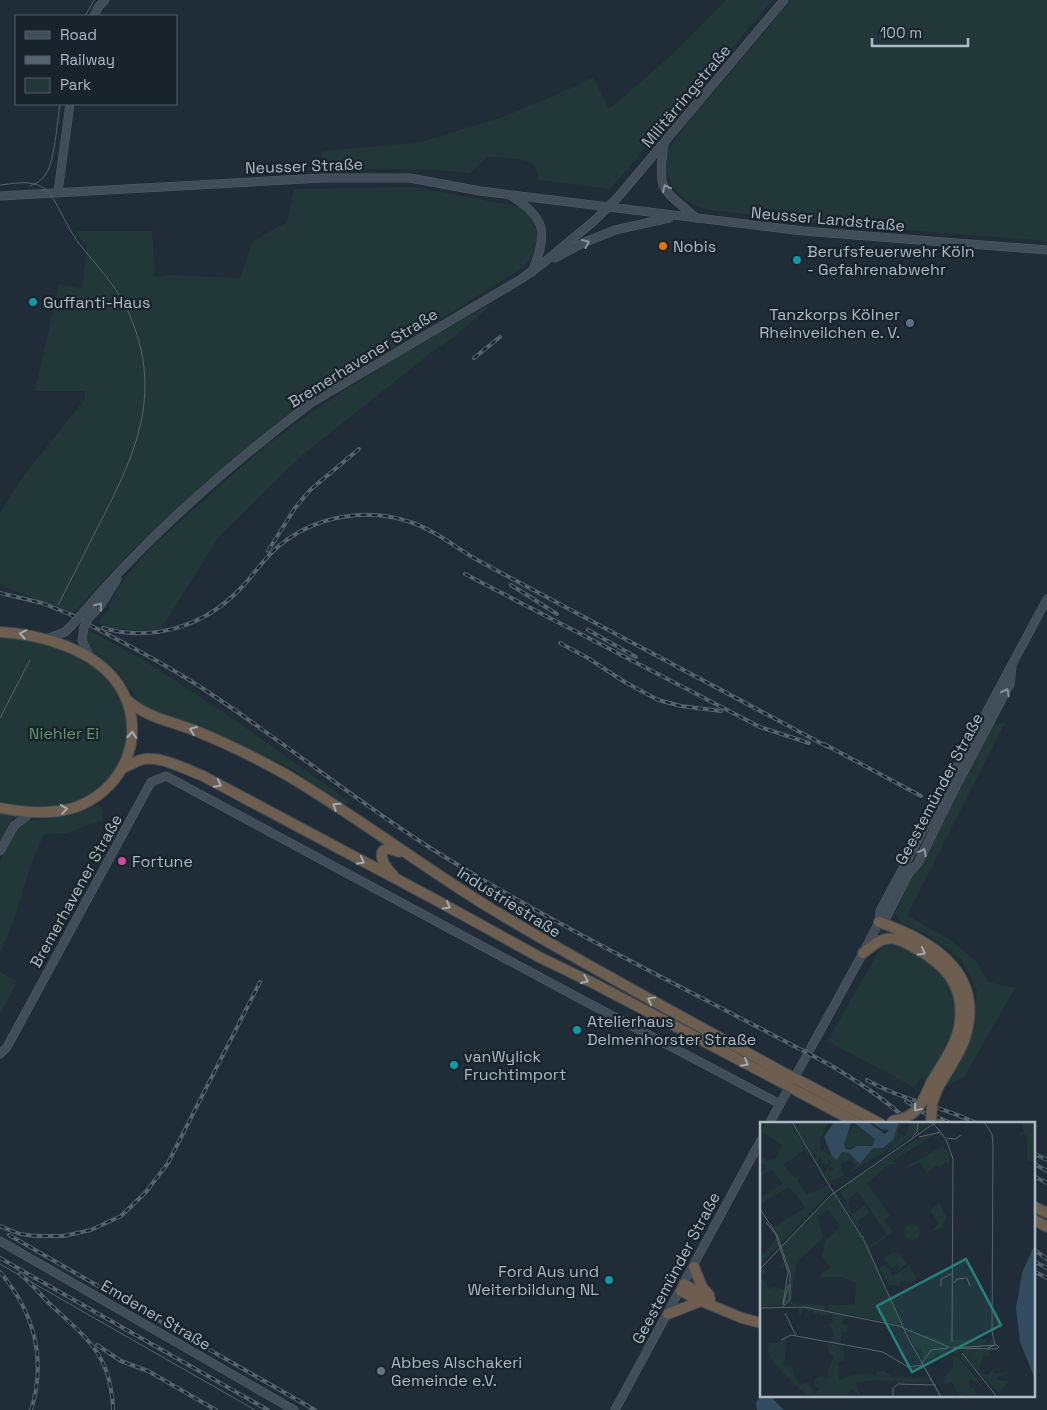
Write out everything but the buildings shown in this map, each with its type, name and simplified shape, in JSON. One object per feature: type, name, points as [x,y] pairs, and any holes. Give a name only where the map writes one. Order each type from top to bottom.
[{"type":"highway","points":[[0,632],[17,633],[46,639],[72,649],[93,661],[110,674],[125,696],[133,731],[129,754],[123,768],[115,779],[97,796],[78,806],[66,809],[33,811],[0,808]]},
{"type":"highway","name":"Industriestraße","points":[[125,696],[144,713],[226,744],[284,774],[332,803],[420,864],[558,950],[784,1078]]},
{"type":"highway","name":"Industriestraße","points":[[123,768],[139,761],[150,759],[188,770],[223,786],[541,958],[801,1087],[834,1099],[876,1122]]},
{"type":"highway","points":[[404,883],[383,864],[382,855],[384,851],[388,849],[394,850],[420,864]]},
{"type":"highway","points":[[879,922],[900,939],[929,955],[944,967],[954,982],[960,1002],[960,1021],[956,1039],[935,1086],[931,1122]]},
{"type":"highway","points":[[834,1099],[886,1120],[905,1119],[920,1106],[935,1086],[963,1043],[969,1022],[969,1000],[962,976],[950,961],[936,949],[902,930],[879,922]]},
{"type":"highway","points":[[863,953],[886,939],[900,939]]},
{"type":"highway","name":"Industriestraße","points":[[801,1087],[824,1105],[855,1122]]},
{"type":"highway","points":[[824,1105],[842,1122]]},
{"type":"highway","points":[[1034,1206],[1047,1213]]},
{"type":"highway","points":[[1034,1220],[1047,1227]]},
{"type":"highway","points":[[694,1266],[702,1287],[717,1305]]},
{"type":"highway","points":[[682,1287],[701,1301],[717,1305]]},
{"type":"highway","points":[[682,1287],[742,1318],[760,1323]]},
{"type":"highway","points":[[668,1314],[701,1301]]},
{"type":"main road","points":[[94,15],[105,0]]},
{"type":"main road","name":"Militärringstraße","points":[[608,208],[664,145],[784,0]]},
{"type":"main road","points":[[58,192],[70,105]]},
{"type":"main road","points":[[664,145],[660,168],[663,186],[670,197],[697,219]]},
{"type":"main road","name":"Neusser Straße","points":[[0,196],[312,178],[368,178],[417,179],[508,195],[608,208]]},
{"type":"main road","points":[[508,195],[530,209],[537,218],[543,232],[541,248],[532,272]]},
{"type":"main road","name":"Neusser Landstraße","points":[[608,208],[854,236],[1047,250]]},
{"type":"main road","name":"Bremerhavener Straße","points":[[46,639],[64,632],[145,545],[235,463],[311,403],[532,272],[608,208]]},
{"type":"main road","points":[[542,264],[583,243],[615,230],[676,216]]},
{"type":"main road","name":"Bremerhavener Straße","points":[[93,661],[82,640],[84,627],[88,619],[109,593],[122,568]]},
{"type":"main road","name":"Geestemünder Straße","points":[[770,1122],[863,953],[879,922],[880,911],[1047,599]]},
{"type":"main road","name":"Bremerhavener Straße","points":[[0,1054],[151,782],[166,776],[567,992],[780,1104]]},
{"type":"main road","points":[[0,851],[14,826],[33,811]]},
{"type":"main road","name":"Geestemünder Straße","points":[[616,1410],[760,1142]]},
{"type":"main road","name":"Emdener Straße","points":[[2,1242],[294,1410]]},
{"type":"green space","points":[[726,0],[773,0],[610,189],[539,180],[533,165],[518,159],[487,157],[470,173],[435,170],[324,168],[321,151],[417,143],[500,118],[593,77],[609,109],[674,53]]},
{"type":"green space","points":[[791,0],[1047,0],[1047,241],[804,222],[705,209],[682,197],[668,178],[666,156],[670,148],[683,129]]},
{"type":"green space","points":[[413,187],[522,207],[534,222],[538,244],[529,261],[519,270],[290,414],[264,434],[132,551],[73,613],[0,585],[0,513],[21,479],[85,399],[85,391],[35,391],[59,284],[82,288],[87,247],[74,231],[152,231],[155,277],[168,275],[240,278],[253,241],[287,222],[294,189]]},
{"type":"green space","points":[[496,301],[450,340],[437,348],[300,457],[218,538],[161,629],[140,631],[110,627],[98,623],[110,609],[109,606],[116,592],[134,567],[167,533],[238,469],[314,411],[364,378]]},
{"type":"green space","points":[[88,630],[145,661],[229,716],[350,802],[346,805],[287,766],[230,740],[152,712],[141,705],[117,671],[92,650],[87,639]]},
{"type":"green space","name":"Niehler Ei","points":[[0,635],[43,643],[72,654],[95,667],[109,678],[123,702],[128,732],[123,753],[114,776],[103,788],[91,796],[77,802],[46,807],[0,804]]},
{"type":"green space","points":[[1005,723],[907,915],[950,940],[976,961],[988,982],[1015,988],[964,1077],[942,1088],[971,1038],[977,991],[961,959],[933,938],[901,922],[895,914],[910,878],[993,724]]},
{"type":"green space","points":[[97,805],[103,810],[102,820],[67,833],[44,835],[37,849],[7,938],[0,952],[0,862],[16,829],[28,821],[71,815]]},
{"type":"green space","points":[[0,814],[12,817],[13,820],[0,842]]},
{"type":"green space","points":[[895,944],[921,957],[941,973],[950,988],[956,1005],[956,1022],[948,1042],[927,1081],[921,1077],[914,1087],[827,1041],[881,948]]},
{"type":"green space","points":[[0,972],[17,982],[0,1015]]},
{"type":"water","points":[[760,1397],[772,1398],[784,1410],[757,1410],[756,1403]]},
{"type":"tram line","points":[[86,15],[94,0]]},
{"type":"tram line","points":[[30,186],[43,178],[52,160],[60,105]]},
{"type":"tram line","points":[[0,185],[30,183],[41,186],[50,193],[74,236],[111,283],[127,309],[138,338],[144,366],[145,392],[142,418],[126,469],[58,605]]},
{"type":"tram line","points":[[0,718],[30,660]]},
{"type":"tram line","points":[[0,1264],[255,1410]]},
{"type":"railway","points":[[474,358],[500,337]]},
{"type":"railway","points":[[268,551],[295,508],[310,490],[359,449]]},
{"type":"railway","points":[[103,628],[121,632],[158,632],[193,622],[225,603],[244,585],[274,550],[294,535],[309,527],[342,517],[359,515],[393,517],[419,525],[479,561],[828,747]]},
{"type":"railway","points":[[465,574],[760,727],[809,743]]},
{"type":"railway","points":[[511,585],[557,614]]},
{"type":"railway","points":[[0,593],[42,603],[77,617]]},
{"type":"railway","points":[[71,615],[197,685],[432,849],[529,907],[830,1065],[873,1092],[910,1122]]},
{"type":"railway","points":[[588,630],[636,657]]},
{"type":"railway","points":[[560,643],[658,700],[681,706],[721,711]]},
{"type":"railway","points":[[824,744],[921,796]]},
{"type":"railway","points":[[0,1226],[20,1234],[63,1236],[91,1230],[121,1216],[146,1192],[168,1163],[260,982]]},
{"type":"railway","points":[[867,1080],[894,1093],[973,1122]]},
{"type":"railway","points":[[906,1101],[938,1122]]},
{"type":"railway","points":[[935,1116],[948,1122]]},
{"type":"railway","points":[[1034,1154],[1047,1160]]},
{"type":"railway","points":[[1034,1164],[1047,1171]]},
{"type":"railway","points":[[1034,1176],[1047,1183]]},
{"type":"railway","points":[[9,1235],[315,1410]]},
{"type":"railway","points":[[1034,1250],[1047,1259]]},
{"type":"railway","points":[[0,1258],[268,1410]]},
{"type":"railway","points":[[1034,1262],[1047,1268]]},
{"type":"railway","points":[[0,1272],[12,1287],[21,1303],[34,1337],[38,1373],[31,1410]]},
{"type":"railway","points":[[1034,1272],[1047,1278]]},
{"type":"railway","points":[[20,1274],[76,1328],[95,1350],[108,1375],[113,1410]]},
{"type":"railway","points":[[97,1345],[121,1361],[148,1371],[216,1410]]},
{"type":"place","name":"Nobis","points":[[663,246]]},
{"type":"place","name":"Berufsfeuerwehr Köln - Gefahrenabwehr","points":[[797,260]]},
{"type":"place","name":"Guffanti-Haus","points":[[33,302]]},
{"type":"place","name":"Tanzkorps Kölner Rheinveilchen e. V.","points":[[910,323]]},
{"type":"place","name":"Fortune","points":[[122,861]]},
{"type":"place","name":"Atelierhaus Delmenhorster Straße","points":[[577,1030]]},
{"type":"place","name":"vanWylick Fruchtimport","points":[[454,1065]]},
{"type":"place","name":"Ford Aus und Weiterbildung NL","points":[[609,1280]]},
{"type":"place","name":"Abbes Alschakeri Gemeinde e.V.","points":[[381,1371]]}]
